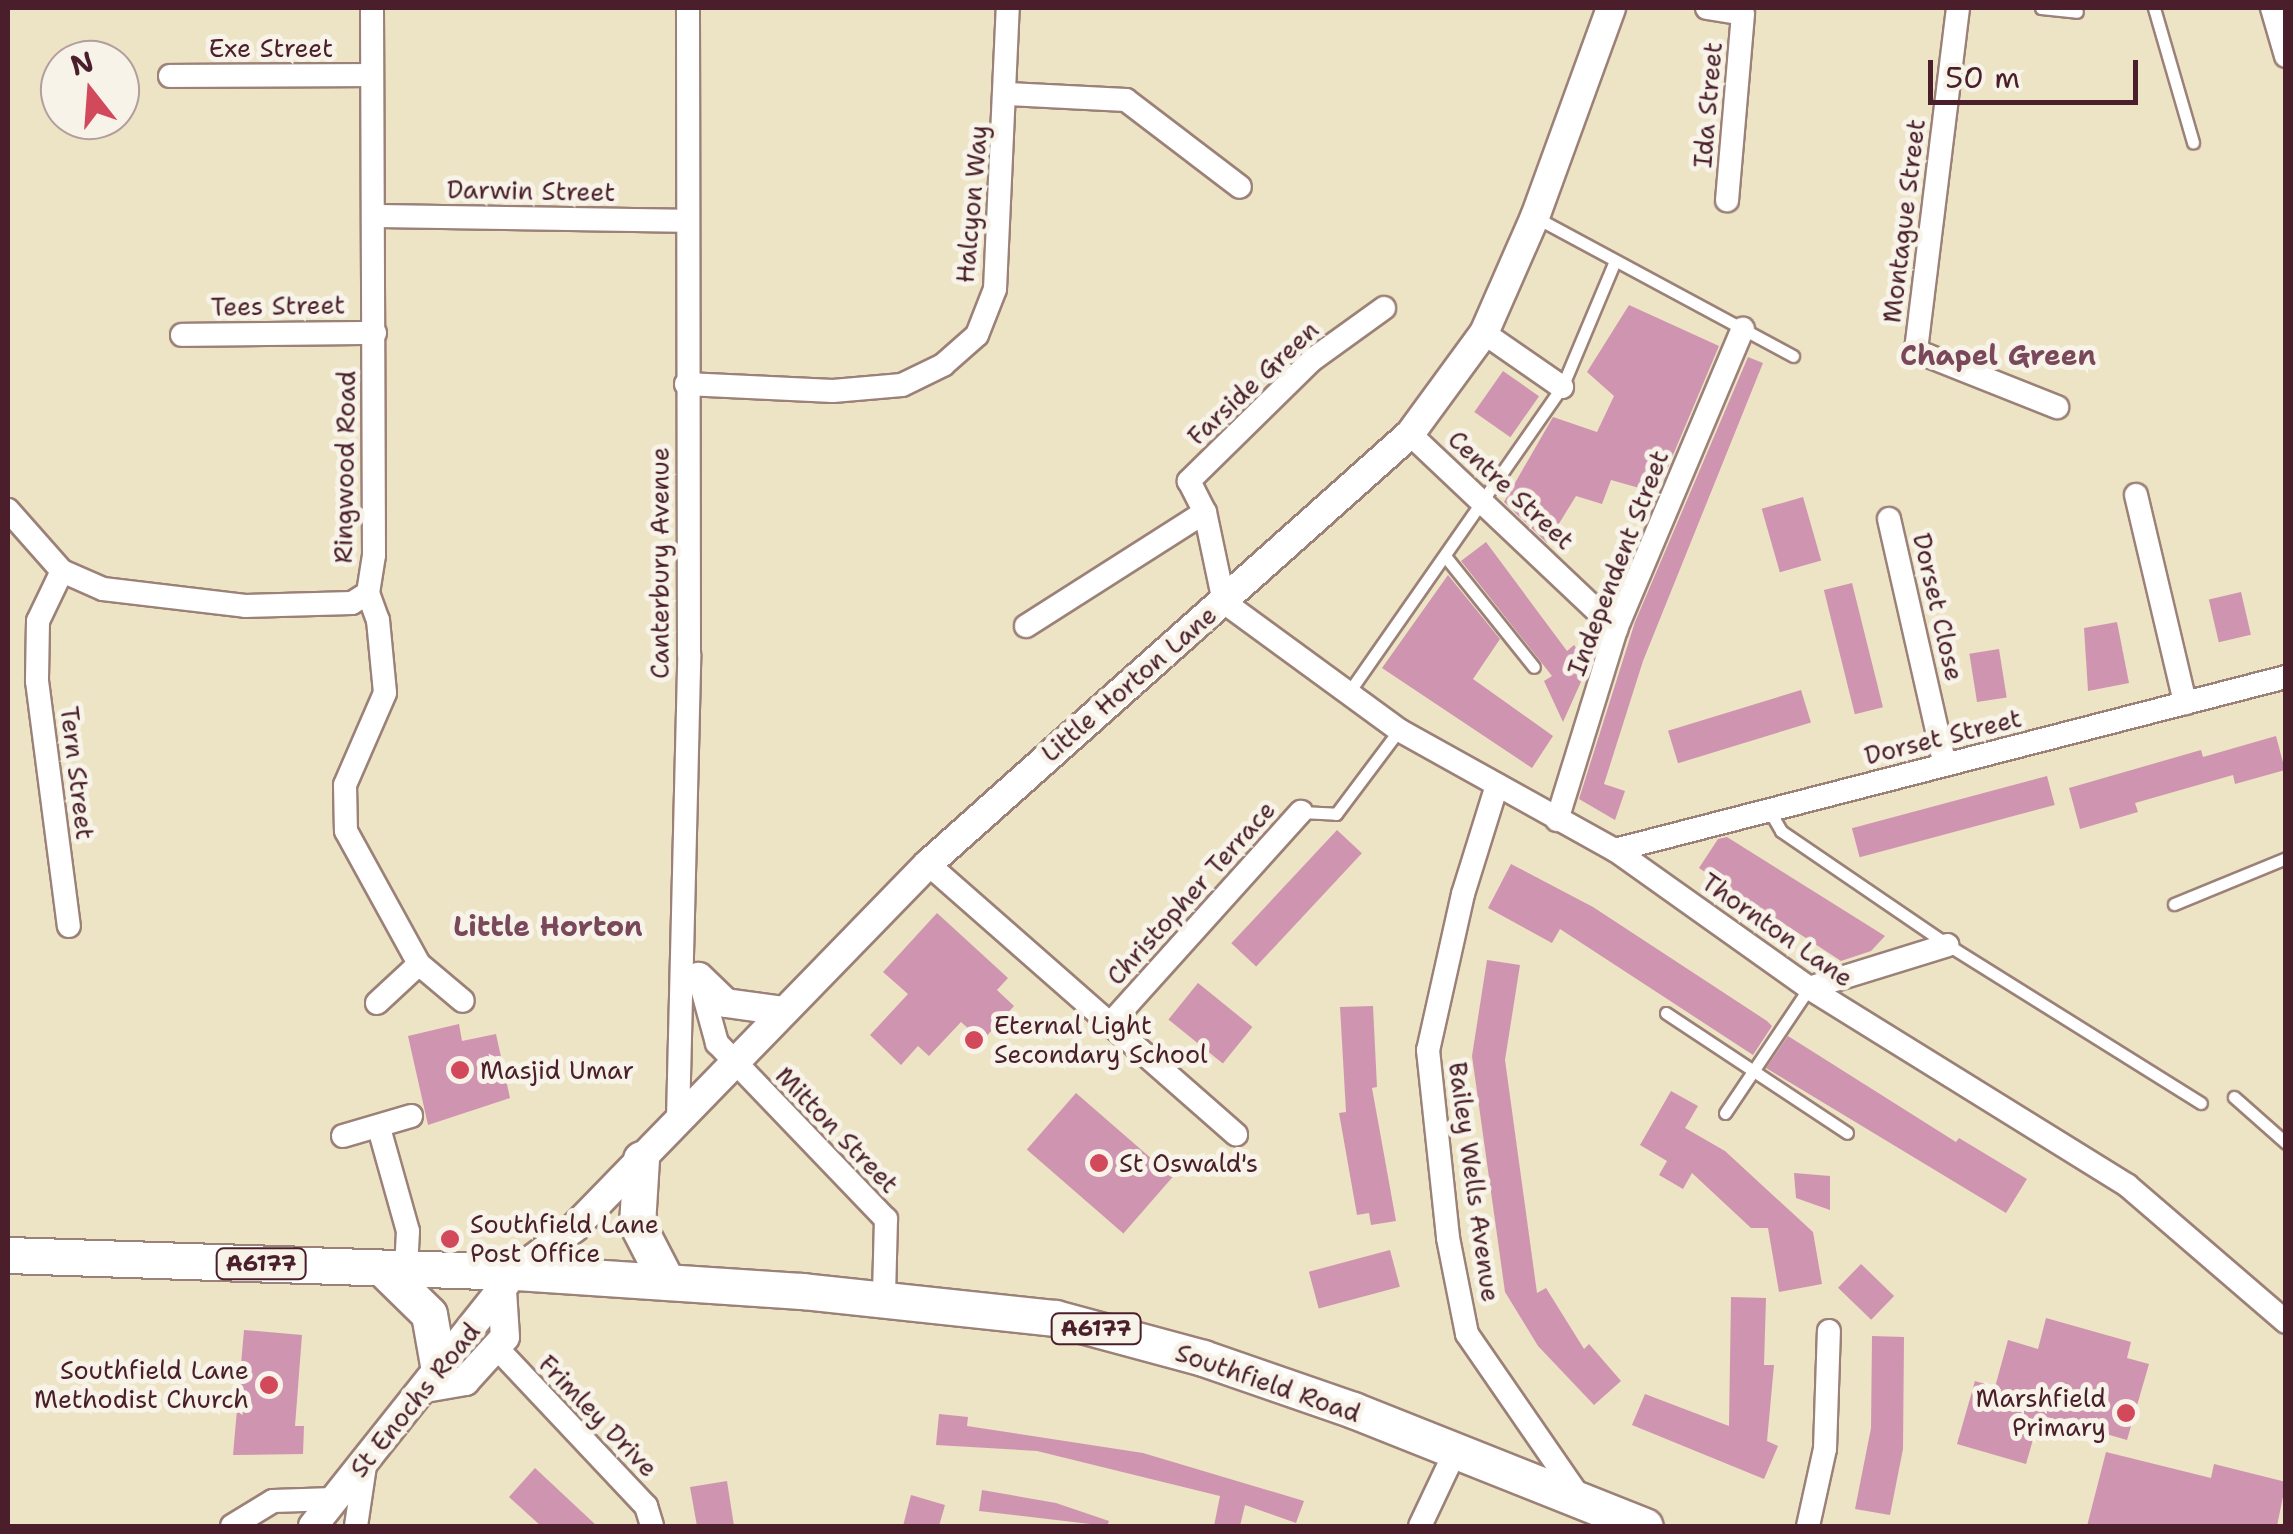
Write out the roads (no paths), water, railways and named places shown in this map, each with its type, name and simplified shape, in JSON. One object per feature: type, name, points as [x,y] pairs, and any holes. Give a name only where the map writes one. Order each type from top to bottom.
[{"type":"main road","points":[[641,1160],[637,1224],[666,1282]]},
{"type":"main road","name":"A6177","points":[[10,1263],[394,1269],[508,1281]]},
{"type":"main road","points":[[394,1269],[428,1314],[432,1379]]},
{"type":"main road","name":"Southfield Road","points":[[508,1281],[666,1282],[884,1298],[1055,1318],[1222,1365],[1646,1526]]},
{"type":"street","name":"Ringwood Road","points":[[8,510],[62,571],[103,589],[244,606],[352,603],[368,593],[374,555],[372,8]]},
{"type":"street","name":"Canterbury Avenue","points":[[678,1118],[689,654],[688,8]]},
{"type":"street","name":"Halcyon Way","points":[[686,384],[833,391],[902,385],[943,365],[976,335],[995,289],[1008,94],[1008,8]]},
{"type":"street","name":"Little Horton Lane","points":[[508,1281],[574,1228],[928,864],[1410,434],[1484,333],[1534,218],[1611,8]]},
{"type":"street","name":"Ida Street","points":[[1707,8],[1744,14],[1727,200]]},
{"type":"street","name":"Montague Street","points":[[1958,8],[1916,350],[2057,406]]},
{"type":"street","points":[[2272,8],[2286,56]]},
{"type":"street","name":"Exe Street","points":[[170,76],[372,76]]},
{"type":"street","points":[[1008,94],[1126,100],[1240,187]]},
{"type":"street","name":"Darwin Street","points":[[374,216],[686,221]]},
{"type":"street","name":"Farside Green","points":[[1224,602],[1204,512],[1190,482],[1312,360],[1384,308]]},
{"type":"street","name":"Independent Street","points":[[1557,820],[1616,629],[1743,329]]},
{"type":"street","name":"Tees Street","points":[[182,335],[375,332]]},
{"type":"street","points":[[1484,333],[1562,387]]},
{"type":"street","name":"Centre Street","points":[[1410,434],[1486,500],[1616,629]]},
{"type":"street","points":[[2136,495],[2184,703]]},
{"type":"street","points":[[1026,626],[1204,512]]},
{"type":"street","name":"Dorset Close","points":[[1890,519],[1946,765]]},
{"type":"street","name":"Tern Street","points":[[62,571],[38,622],[37,681],[69,926]]},
{"type":"street","points":[[368,593],[378,620],[385,693],[345,785],[346,832],[419,964],[463,1001]]},
{"type":"street","name":"Thornton Lane","points":[[1224,602],[1399,730],[1615,850],[1809,988],[2128,1186],[2286,1322]]},
{"type":"street","name":"Dorset Street","points":[[1615,850],[2286,677]]},
{"type":"street","name":"Bailey Wells Avenue","points":[[1497,785],[1463,894],[1428,1050],[1448,1238],[1467,1334],[1581,1500]]},
{"type":"street","name":"Christopher Terrace","points":[[1109,1024],[1301,812]]},
{"type":"street","points":[[928,864],[1236,1135]]},
{"type":"street","name":"Mitton Street","points":[[682,912],[708,1027],[736,1065],[886,1219],[884,1298]]},
{"type":"street","points":[[1809,988],[1948,945]]},
{"type":"street","points":[[377,1002],[419,964]]},
{"type":"street","points":[[699,977],[726,1003],[784,1012]]},
{"type":"street","points":[[344,1136],[411,1116]]},
{"type":"street","points":[[379,1128],[408,1232],[394,1269]]},
{"type":"street","points":[[432,1379],[465,1381],[505,1337],[508,1281]]},
{"type":"street","name":"St Enochs Road","points":[[312,1526],[365,1466],[508,1281]]},
{"type":"street","points":[[1808,1526],[1825,1449],[1829,1331]]},
{"type":"street","name":"Frimley Drive","points":[[496,1347],[646,1506],[652,1526]]},
{"type":"street","points":[[1420,1526],[1455,1452]]},
{"type":"street","points":[[356,1526],[365,1466]]},
{"type":"street","points":[[232,1526],[273,1501],[334,1499]]},
{"type":"lane","points":[[2041,8],[2077,12]]},
{"type":"lane","points":[[2154,8],[2193,142]]},
{"type":"lane","points":[[1534,218],[1794,356]]},
{"type":"lane","points":[[1349,692],[1562,387],[1615,262]]},
{"type":"lane","points":[[1445,556],[1534,667]]},
{"type":"lane","name":"Christopher Terrace","points":[[1301,812],[1336,814],[1399,730]]},
{"type":"lane","points":[[1769,810],[1781,831],[1948,945],[2202,1103]]},
{"type":"lane","points":[[2174,904],[2286,858]]},
{"type":"lane","points":[[1725,1114],[1809,988]]},
{"type":"lane","points":[[1666,1013],[1755,1068],[1847,1133]]},
{"type":"lane","points":[[2234,1097],[2286,1143]]},
{"type":"place","name":"Eternal Light Secondary School","points":[[974,1040]]},
{"type":"place","name":"Masjid Umar","points":[[460,1070]]},
{"type":"place","name":"St Oswald's","points":[[1099,1163]]},
{"type":"place","name":"Southfield Lane Post Office","points":[[450,1239]]},
{"type":"place","name":"Southfield Lane Methodist Church","points":[[269,1385]]},
{"type":"place","name":"Marshfield Primary","points":[[2126,1413]]},
{"type":"district","name":"Chapel Green","points":[[1998,355]]},
{"type":"district","name":"Little Horton","points":[[548,926]]}]
